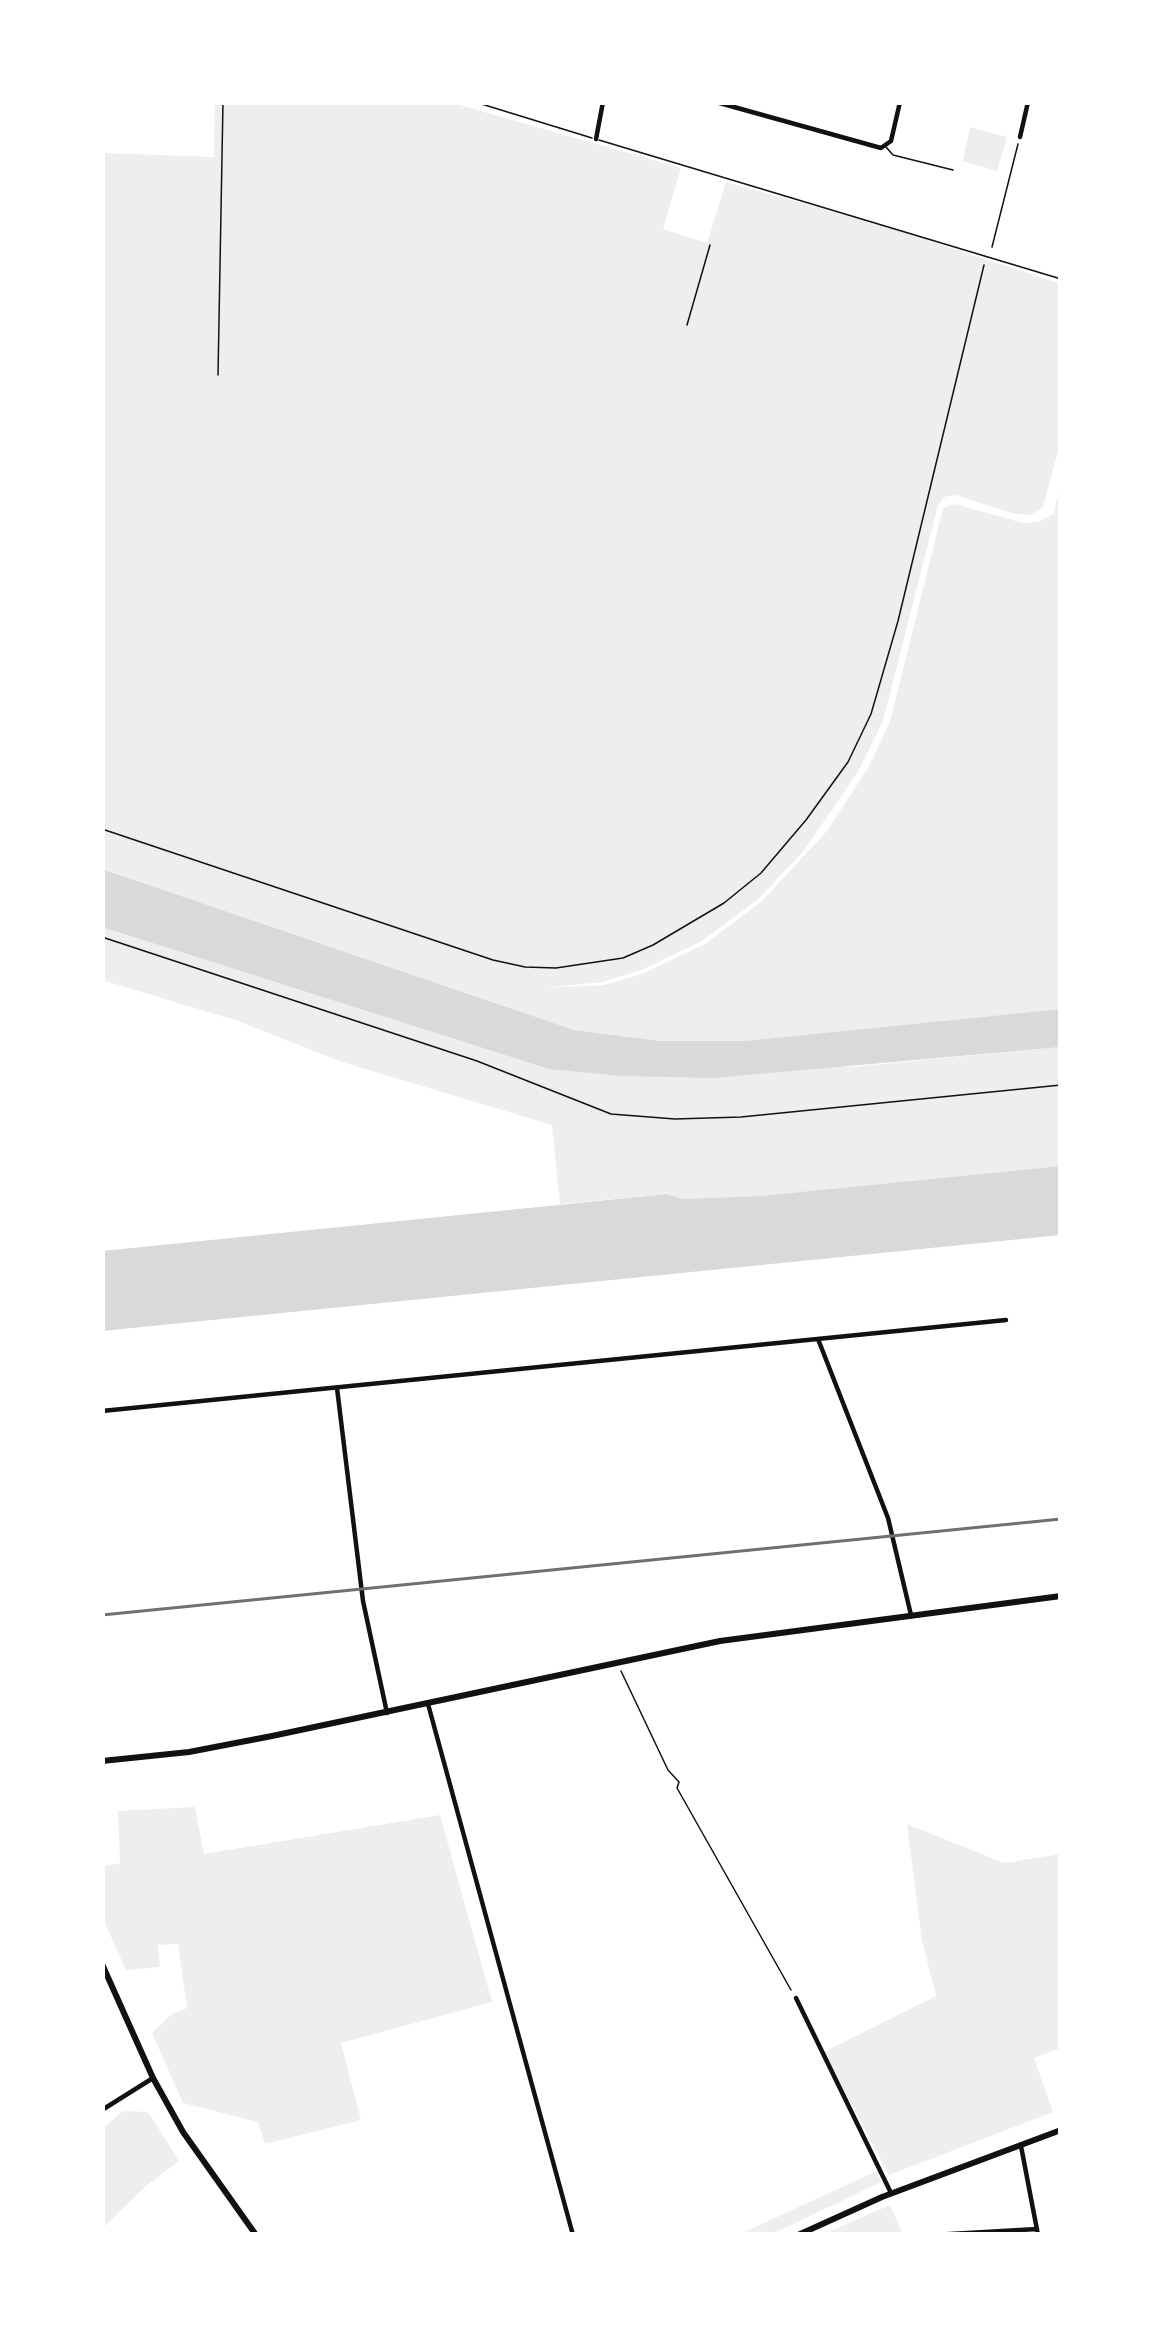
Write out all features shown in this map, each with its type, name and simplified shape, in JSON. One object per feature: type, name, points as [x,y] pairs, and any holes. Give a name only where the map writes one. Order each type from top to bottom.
[{"type":"street","points":[[596,139],[603,102]]},
{"type":"street","points":[[716,102],[874,148],[886,147],[891,141],[900,102]]},
{"type":"street","points":[[1020,137],[1028,102]]},
{"type":"street","points":[[102,1411],[1006,1320]]},
{"type":"street","points":[[818,1339],[888,1518],[911,1615]]},
{"type":"street","points":[[337,1388],[363,1600],[386,1713]]},
{"type":"street","points":[[102,1761],[189,1752],[720,1641],[1061,1596]]},
{"type":"street","points":[[428,1704],[573,2235]]},
{"type":"street","points":[[102,1964],[153,2078],[195,2150],[256,2235]]},
{"type":"street","points":[[796,1999],[891,2193]]},
{"type":"street","points":[[102,2110],[153,2078]]},
{"type":"street","points":[[798,2235],[891,2193],[1061,2130]]},
{"type":"street","points":[[933,2235],[1037,2232],[1020,2145]]},
{"type":"lane","points":[[475,102],[1061,279]]},
{"type":"lane","points":[[886,147],[893,155],[953,170]]},
{"type":"path","points":[[218,375],[223,102]]},
{"type":"path","points":[[102,829],[493,961],[525,967],[556,968],[623,958],[724,903],[760,873],[806,820],[848,761],[871,714],[1020,137]]},
{"type":"path","points":[[687,325],[710,245]]},
{"type":"path","points":[[102,937],[477,1061],[611,1114],[741,1118],[1061,1084]]},
{"type":"path","points":[[617,1662],[668,1770],[679,1782],[677,1788],[796,1999]]},
{"type":"shaded area","points":[[215,102],[449,102],[681,168],[663,229],[707,243],[726,182],[885,226],[1061,284],[1061,440],[1043,507],[1030,515],[1015,514],[955,495],[944,497],[938,505],[883,721],[858,772],[802,853],[757,900],[702,941],[603,982],[544,988],[604,985],[642,974],[705,944],[761,902],[827,831],[868,768],[890,722],[943,508],[955,504],[1023,523],[1038,522],[1054,514],[1061,477],[1061,1009],[744,1041],[660,1041],[574,1030],[102,869],[102,153],[214,157]]},
{"type":"shaded area","points":[[970,127],[1007,137],[997,171],[963,161]]},
{"type":"shaded area","points":[[102,869],[574,1030],[660,1041],[744,1041],[1061,1009],[1061,1047],[714,1078],[549,1069],[102,927]]},
{"type":"shaded area","points":[[102,927],[549,1069],[850,1067],[1061,1047],[1061,1166],[760,1196],[682,1199],[667,1194],[560,1204],[552,1125],[342,1062],[238,1021],[102,980]]},
{"type":"shaded area","points":[[1061,1166],[1061,1235],[102,1331],[102,1251],[667,1194],[682,1199],[760,1196]]},
{"type":"shaded area","points":[[195,1807],[204,1854],[440,1815],[492,2002],[341,2043],[361,2120],[265,2144],[258,2122],[183,2103],[152,2033],[172,2014],[187,2008],[178,1944],[158,1945],[160,1967],[126,1970],[102,1917],[102,1867],[120,1863],[118,1811]]},
{"type":"shaded area","points":[[907,1824],[1004,1863],[1061,1854],[1061,2058],[1058,2049],[1034,2058],[1053,2112],[889,2175],[824,2052],[936,1996],[922,1941]]},
{"type":"shaded area","points":[[123,2111],[148,2112],[179,2161],[102,2229],[102,2129]]},
{"type":"shaded area","points":[[877,2171],[881,2182],[770,2235],[738,2235]]},
{"type":"shaded area","points":[[890,2205],[903,2234],[822,2235],[849,2223]]},
{"type":"railway","points":[[102,1615],[1061,1519]]}]
